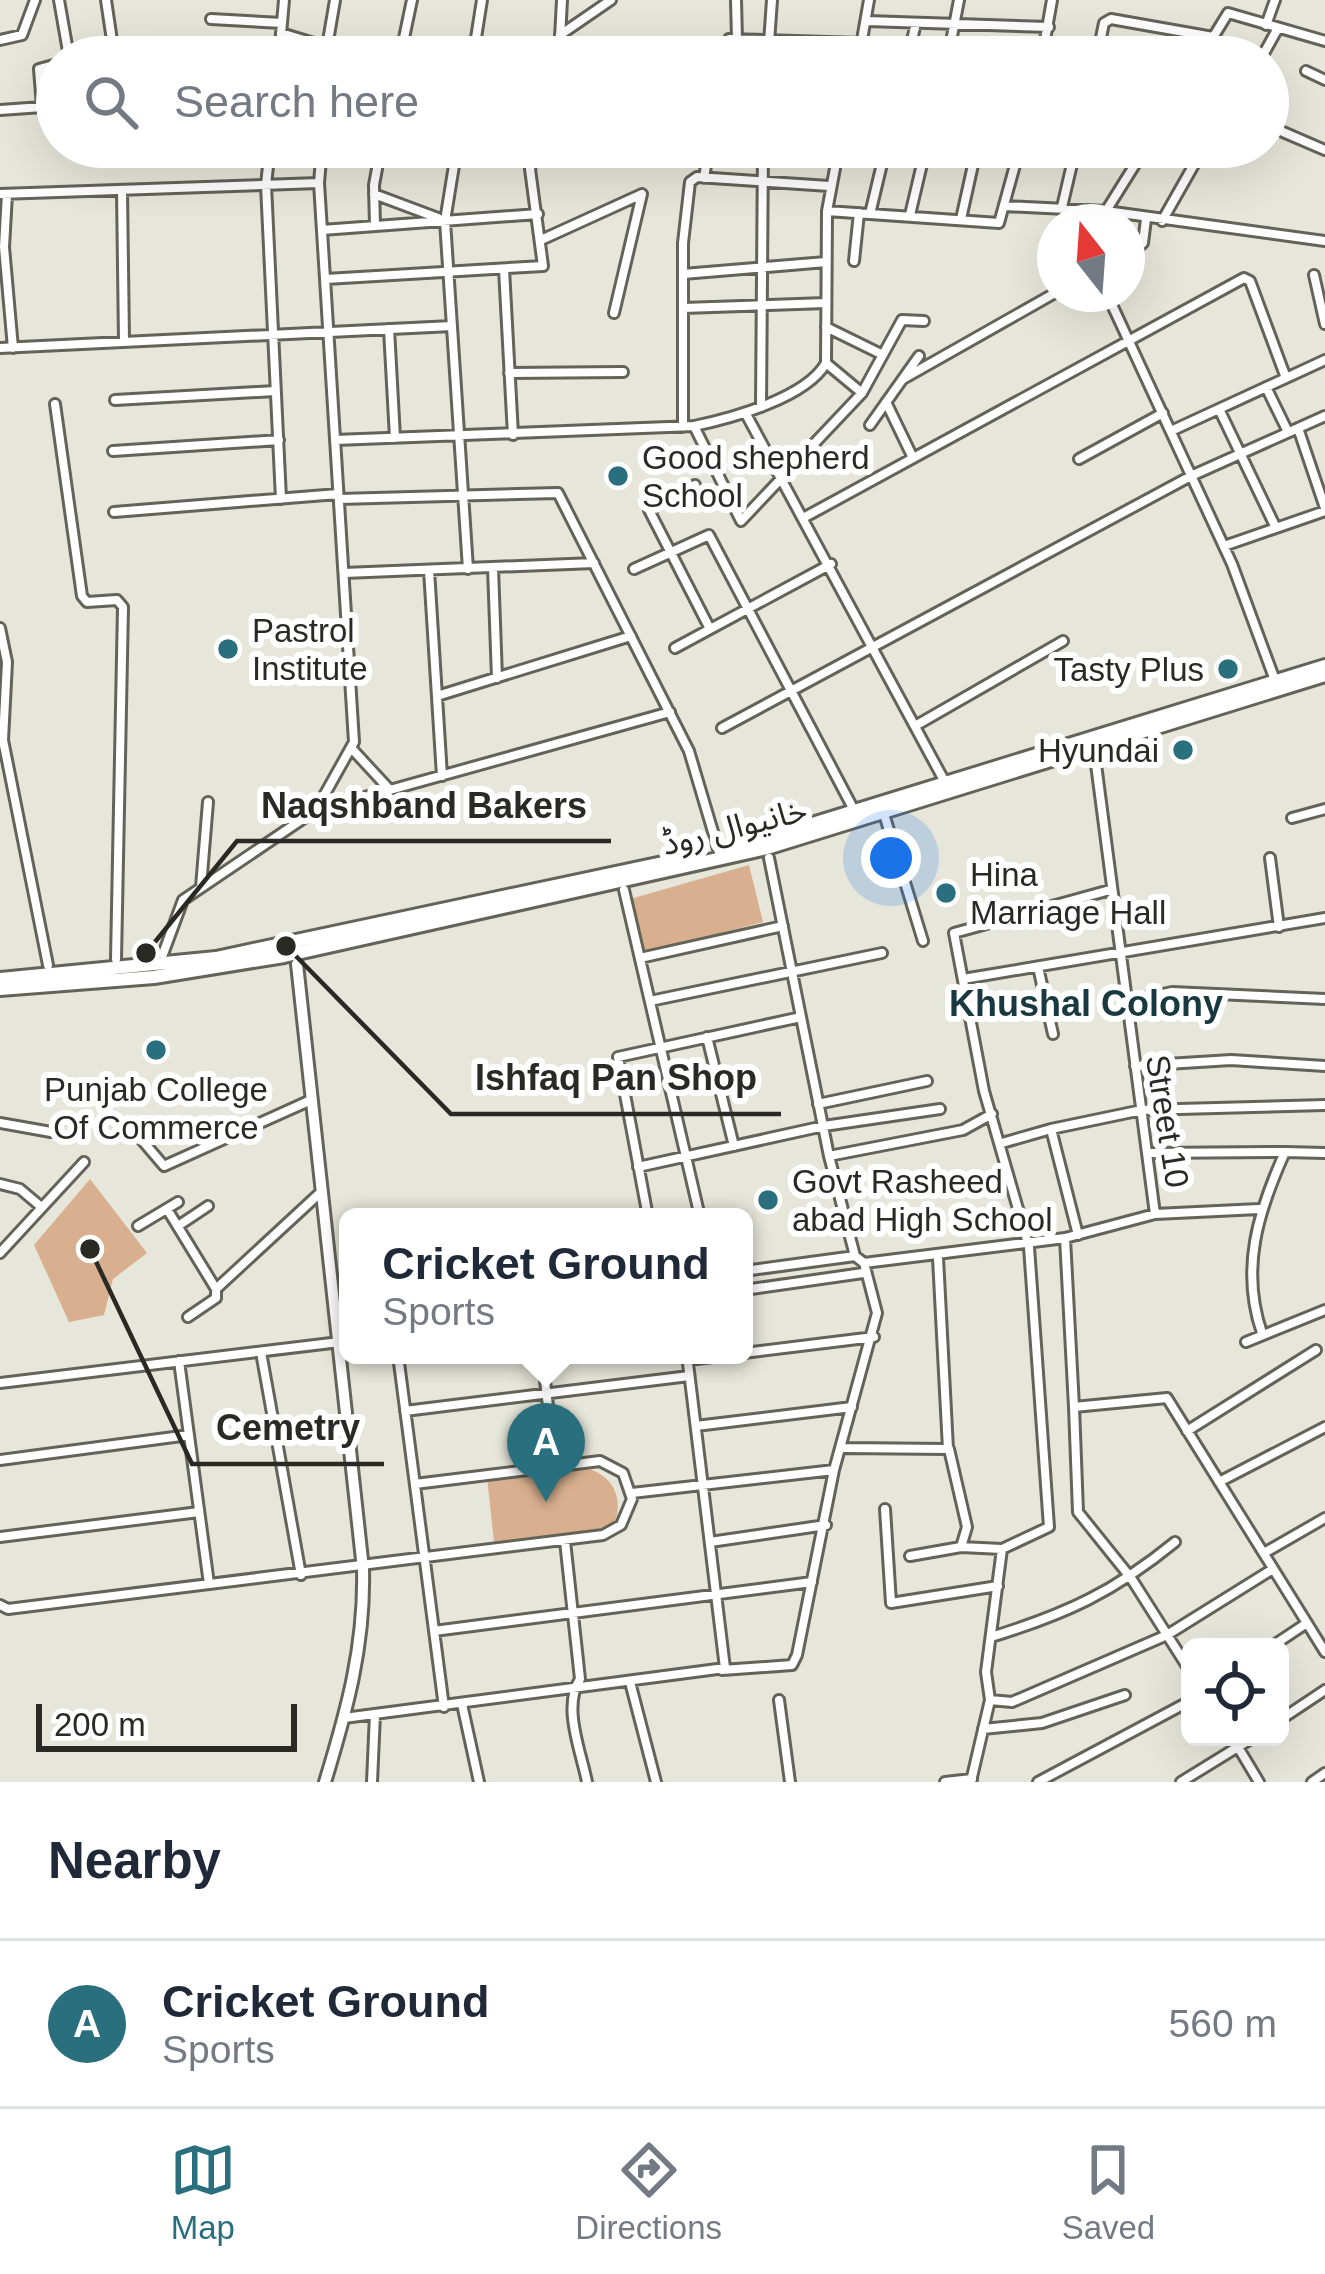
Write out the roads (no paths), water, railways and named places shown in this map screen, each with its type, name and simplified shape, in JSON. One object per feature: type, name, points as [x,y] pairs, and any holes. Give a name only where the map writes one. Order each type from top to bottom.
[{"type":"main road","name":"خانیوال روڈ","points":[[0,989],[154,977],[284,956],[767,848],[1094,748],[1325,666]]},
{"type":"main road","name":"خانیوال روڈ","points":[[0,979],[216,958],[719,852],[1325,675]]},
{"type":"main road","points":[[297,964],[321,1192],[339,1304]]},
{"type":"main road","points":[[325,1782],[364,1622],[345,1364]]},
{"type":"street","points":[[0,40],[22,35],[34,0]]},
{"type":"street","points":[[59,0],[65,36]]},
{"type":"street","points":[[106,0],[111,36]]},
{"type":"street","points":[[281,36],[284,0]]},
{"type":"street","points":[[331,36],[335,0]]},
{"type":"street","points":[[404,36],[412,0]]},
{"type":"street","points":[[476,36],[482,0]]},
{"type":"street","points":[[560,35],[562,0]]},
{"type":"street","points":[[736,0],[737,36]]},
{"type":"street","points":[[770,36],[772,0]]},
{"type":"street","points":[[864,36],[869,0]]},
{"type":"street","points":[[953,36],[959,0]]},
{"type":"street","points":[[1047,36],[1052,0]]},
{"type":"street","points":[[1266,25],[1275,0]]},
{"type":"street","points":[[560,35],[607,2]]},
{"type":"street","points":[[1214,36],[1228,13],[1324,38]]},
{"type":"street","points":[[212,19],[282,28],[298,36]]},
{"type":"street","points":[[1102,36],[1111,19],[1207,36]]},
{"type":"street","points":[[867,20],[1049,27]]},
{"type":"street","points":[[913,36],[916,23]]},
{"type":"street","points":[[1274,36],[1278,28]]},
{"type":"street","points":[[1306,71],[1325,80]]},
{"type":"street","points":[[0,110],[36,107]]},
{"type":"street","points":[[1289,135],[1325,151]]},
{"type":"street","points":[[268,168],[281,499]]},
{"type":"street","points":[[316,811],[352,749],[320,168]]},
{"type":"street","points":[[375,226],[378,168]]},
{"type":"street","points":[[454,168],[445,221],[468,569]]},
{"type":"street","points":[[326,279],[543,266],[532,168]]},
{"type":"street","points":[[704,178],[706,168]]},
{"type":"street","points":[[761,168],[761,406]]},
{"type":"street","points":[[335,440],[689,426],[746,414],[761,406],[815,376],[826,363],[826,211],[834,168]]},
{"type":"street","points":[[854,262],[879,168]]},
{"type":"street","points":[[910,215],[921,168]]},
{"type":"street","points":[[961,219],[972,168]]},
{"type":"street","points":[[826,211],[999,223],[1014,168]]},
{"type":"street","points":[[1063,204],[1071,168]]},
{"type":"street","points":[[1110,204],[1132,168]]},
{"type":"street","points":[[1162,221],[1192,168]]},
{"type":"street","points":[[830,186],[704,178],[692,179],[689,186],[683,274],[689,426],[738,521],[862,393],[902,320],[924,321]]},
{"type":"street","points":[[13,348],[12,295],[2,248],[3,194],[319,183]]},
{"type":"street","points":[[122,191],[124,341]]},
{"type":"street","points":[[374,194],[445,221]]},
{"type":"street","points":[[541,240],[642,194],[614,313]]},
{"type":"street","points":[[1004,206],[1037,207]]},
{"type":"street","points":[[322,230],[538,214]]},
{"type":"street","points":[[1145,227],[1146,219],[1325,241]]},
{"type":"street","points":[[683,274],[826,262]]},
{"type":"street","points":[[504,269],[513,435]]},
{"type":"street","points":[[1314,274],[1325,324]]},
{"type":"street","points":[[805,517],[1248,278],[1286,378]]},
{"type":"street","points":[[683,308],[826,303]]},
{"type":"street","points":[[903,379],[1037,303]]},
{"type":"street","points":[[1116,312],[1224,546],[1277,686]]},
{"type":"street","points":[[0,348],[452,326]]},
{"type":"street","points":[[826,327],[881,354]]},
{"type":"street","points":[[389,329],[395,438]]},
{"type":"street","points":[[870,425],[919,356]]},
{"type":"street","points":[[1172,431],[1325,360]]},
{"type":"street","points":[[826,363],[862,393]]},
{"type":"street","points":[[509,373],[623,372]]},
{"type":"street","points":[[1224,546],[1325,510],[1293,430],[1266,387]]},
{"type":"street","points":[[115,400],[275,392]]},
{"type":"street","points":[[886,402],[913,458]]},
{"type":"street","points":[[55,404],[82,596],[87,602],[117,601],[124,607],[116,959]]},
{"type":"street","points":[[1219,409],[1276,528]]},
{"type":"street","points":[[1079,459],[1163,413]]},
{"type":"street","points":[[746,414],[946,785]]},
{"type":"street","points":[[722,728],[1191,476],[1325,416]]},
{"type":"street","points":[[113,451],[279,440]]},
{"type":"street","points":[[694,485],[649,508],[710,629]]},
{"type":"street","points":[[114,512],[339,496],[558,493],[689,752],[719,852]]},
{"type":"street","points":[[634,569],[707,533],[856,814]]},
{"type":"street","points":[[344,573],[595,563]]},
{"type":"street","points":[[675,648],[830,564]]},
{"type":"street","points":[[493,568],[497,678]]},
{"type":"street","points":[[429,570],[442,776]]},
{"type":"street","points":[[0,628],[7,662],[3,740],[48,964]]},
{"type":"street","points":[[437,696],[631,636]]},
{"type":"street","points":[[915,726],[1064,641]]},
{"type":"street","points":[[163,954],[176,909],[316,811],[670,712]]},
{"type":"street","name":"Street 10","points":[[1094,748],[1155,1214]]},
{"type":"street","points":[[352,749],[390,790]]},
{"type":"street","points":[[200,889],[208,802]]},
{"type":"street","points":[[1292,818],[1325,809]]},
{"type":"street","points":[[884,814],[923,941]]},
{"type":"street","points":[[344,1718],[792,1665],[826,1525],[834,1470],[844,1448],[878,1313],[855,1256],[829,1156],[770,858]]},
{"type":"street","points":[[1270,858],[1279,927]]},
{"type":"street","points":[[624,890],[698,1208]]},
{"type":"street","points":[[910,1556],[961,1546],[1002,1549],[1049,1527],[1029,1247],[992,1114],[954,933],[1110,890]]},
{"type":"street","points":[[963,980],[1325,918]]},
{"type":"street","points":[[640,958],[783,926]]},
{"type":"street","points":[[650,1001],[882,953]]},
{"type":"street","points":[[1038,968],[1053,1034]]},
{"type":"street","points":[[1126,1002],[1172,992],[1325,999]]},
{"type":"street","points":[[646,1208],[617,1059],[801,1017]]},
{"type":"street","points":[[707,1037],[734,1146]]},
{"type":"street","points":[[1135,1066],[1231,1060],[1325,1066]]},
{"type":"street","points":[[818,1104],[927,1081]]},
{"type":"street","points":[[141,1139],[164,1166],[311,1100]]},
{"type":"street","points":[[1002,1143],[1142,1110],[1325,1105]]},
{"type":"street","points":[[638,1167],[824,1126],[940,1109]]},
{"type":"street","points":[[829,1156],[963,1130],[992,1114]]},
{"type":"street","points":[[0,1123],[52,1132]]},
{"type":"street","points":[[1051,1129],[1078,1235]]},
{"type":"street","points":[[1262,1334],[1253,1306],[1251,1268],[1259,1208],[1285,1152]]},
{"type":"street","points":[[1148,1153],[1325,1153]]},
{"type":"street","points":[[0,1253],[39,1205],[84,1162]]},
{"type":"street","points":[[0,1184],[20,1189],[39,1205]]},
{"type":"street","points":[[216,1289],[321,1192]]},
{"type":"street","points":[[138,1226],[178,1202]]},
{"type":"street","points":[[178,1226],[208,1206]]},
{"type":"street","points":[[167,1208],[216,1289],[216,1298],[188,1317]]},
{"type":"street","points":[[753,1288],[863,1268],[1029,1247],[1155,1214],[1259,1208]]},
{"type":"street","points":[[1065,1238],[1078,1512],[1131,1578],[1181,1657]]},
{"type":"street","points":[[753,1270],[855,1256]]},
{"type":"street","points":[[938,1258],[949,1449],[968,1527],[961,1546]]},
{"type":"street","points":[[1246,1342],[1325,1310]]},
{"type":"street","points":[[753,1352],[874,1337]]},
{"type":"street","points":[[0,1384],[339,1342]]},
{"type":"street","points":[[1187,1431],[1316,1350]]},
{"type":"street","points":[[261,1352],[301,1575]]},
{"type":"street","points":[[179,1361],[208,1584]]},
{"type":"street","points":[[399,1364],[444,1706]]},
{"type":"street","points":[[543,1364],[556,1466]]},
{"type":"street","points":[[689,1364],[722,1670]]},
{"type":"street","points":[[405,1411],[690,1376]]},
{"type":"street","points":[[1074,1407],[1123,1406],[1162,1395],[1325,1652]]},
{"type":"street","points":[[696,1426],[852,1407]]},
{"type":"street","points":[[1219,1482],[1325,1427]]},
{"type":"street","points":[[0,1460],[189,1435]]},
{"type":"street","points":[[844,1448],[949,1449]]},
{"type":"street","points":[[0,1605],[8,1609],[363,1569],[565,1541],[614,1530],[629,1512],[632,1493],[622,1473],[610,1464],[415,1484]]},
{"type":"street","points":[[632,1493],[834,1470]]},
{"type":"street","points":[[885,1509],[891,1603],[998,1586]]},
{"type":"street","points":[[0,1537],[199,1512]]},
{"type":"street","points":[[1263,1552],[1325,1518]]},
{"type":"street","points":[[710,1542],[826,1525]]},
{"type":"street","points":[[565,1541],[580,1679],[573,1690],[576,1737],[587,1782]]},
{"type":"street","points":[[991,1636],[1070,1612],[1131,1578],[1175,1542]]},
{"type":"street","points":[[945,1782],[972,1780],[990,1700],[991,1636],[1002,1549]]},
{"type":"street","points":[[990,1700],[1012,1702],[1167,1635],[1273,1569]]},
{"type":"street","points":[[434,1630],[576,1616],[812,1582]]},
{"type":"street","points":[[1284,1638],[1306,1623]]},
{"type":"street","points":[[631,1682],[656,1782]]},
{"type":"street","points":[[1289,1714],[1325,1690]]},
{"type":"street","points":[[983,1730],[1042,1723],[1125,1695]]},
{"type":"street","points":[[779,1700],[790,1782]]},
{"type":"street","points":[[462,1704],[479,1782]]},
{"type":"street","points":[[1038,1782],[1181,1706]]},
{"type":"street","points":[[371,1782],[375,1714]]},
{"type":"street","points":[[1189,1780],[1241,1746]]},
{"type":"street","points":[[1238,1748],[1259,1782]]},
{"type":"street","points":[[1312,1782],[1325,1773]]},
{"type":"place","name":"Good shepherd School","points":[[618,476]]},
{"type":"place","name":"Pastrol Institute","points":[[228,649]]},
{"type":"place","name":"Tasty Plus","points":[[1228,669]]},
{"type":"place","name":"Hyundai","points":[[1183,750]]},
{"type":"place","name":"Hina Marriage Hall","points":[[946,893]]},
{"type":"place","name":"Ishfaq Pan Shop","points":[[286,946]]},
{"type":"place","name":"Naqshband Bakers","points":[[146,953]]},
{"type":"place","name":"Punjab College Of Commerce","points":[[156,1050]]},
{"type":"place","name":"Govt Rasheed abad High School","points":[[768,1200]]},
{"type":"place","name":"Cemetry","points":[[90,1249]]},
{"type":"place","name":"Cricket Ground","points":[[546,1502]]},
{"type":"district","name":"Khushal Colony","points":[[1086,1003]]}]
